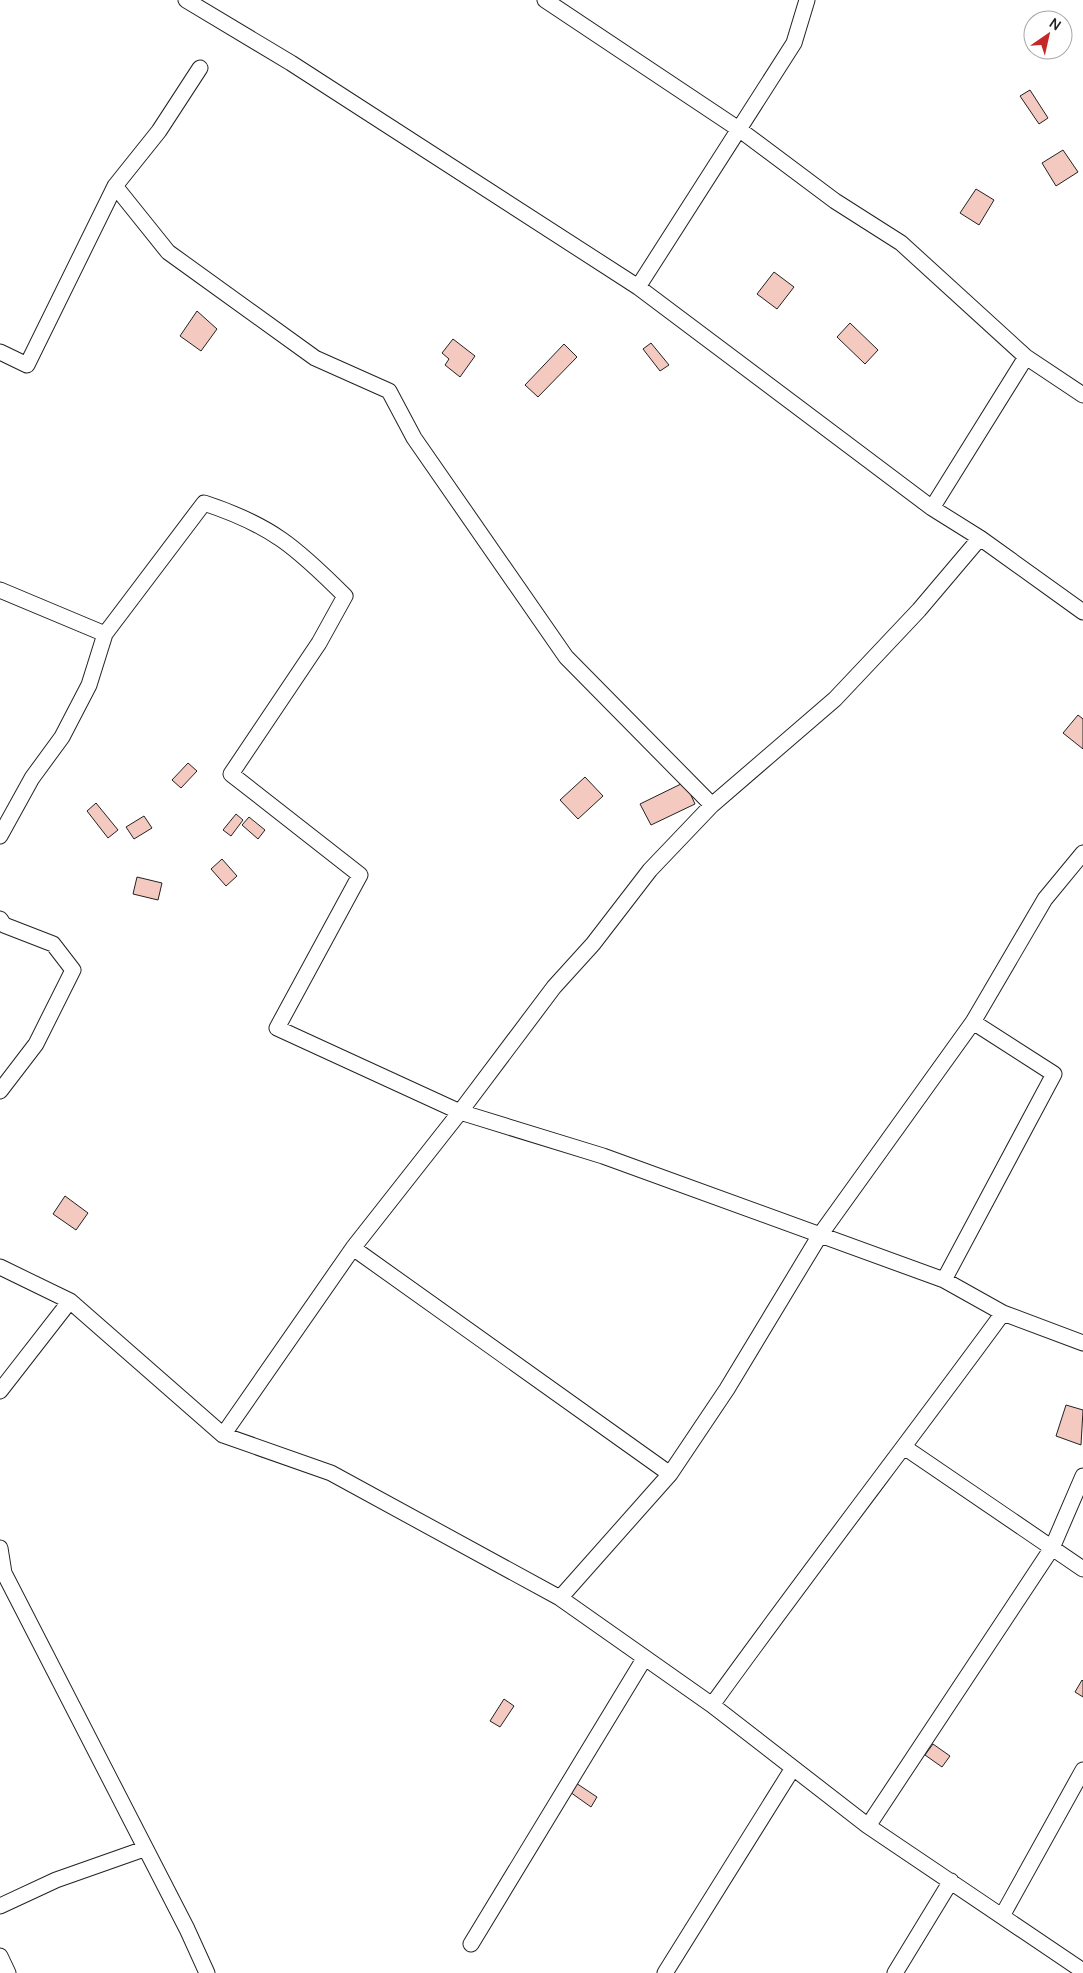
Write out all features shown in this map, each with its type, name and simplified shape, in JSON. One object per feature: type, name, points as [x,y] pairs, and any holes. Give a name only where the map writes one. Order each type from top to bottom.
[{"type":"street","points":[[186,0],[291,63],[638,287],[932,508],[980,538],[1083,612]]},
{"type":"street","points":[[544,0],[740,130],[835,201],[901,243],[1026,357],[1083,395]]},
{"type":"street","points":[[638,287],[794,43],[807,0]]},
{"type":"street","points":[[0,352],[27,365],[115,186],[159,131],[200,68]]},
{"type":"street","points":[[115,186],[168,252],[315,358],[389,391],[414,438],[566,657],[712,805]]},
{"type":"street","points":[[932,508],[1026,357]]},
{"type":"street","points":[[0,836],[32,778],[62,737],[90,685],[105,634],[204,503],[238,514],[272,532],[301,553],[344,596],[319,643],[232,774],[360,874],[277,1028],[460,1112],[603,1156],[944,1280],[1003,1313],[1083,1343]]},
{"type":"street","points":[[223,1435],[353,1248],[460,1112],[554,987],[592,944],[650,870],[712,805],[836,699],[919,610],[980,538]]},
{"type":"street","points":[[0,590],[105,634]]},
{"type":"street","points":[[560,1598],[670,1474],[727,1389],[820,1235],[973,1022],[1045,899],[1083,853]]},
{"type":"street","points":[[0,919],[4,925],[54,944],[73,970],[36,1044],[0,1091]]},
{"type":"street","points":[[944,1280],[1054,1074],[973,1022]]},
{"type":"street","points":[[353,1248],[670,1474]]},
{"type":"street","points":[[0,1267],[70,1300],[223,1435],[331,1473],[560,1598],[644,1659],[712,1705],[868,1826],[951,1880],[1083,1971]]},
{"type":"street","points":[[0,1391],[70,1300]]},
{"type":"street","points":[[712,1705],[824,1550],[904,1447],[1003,1313]]},
{"type":"street","points":[[904,1447],[1083,1569]]},
{"type":"street","points":[[868,1826],[1052,1548],[1083,1476]]},
{"type":"street","points":[[0,1548],[4,1573],[144,1849],[187,1929],[207,1973]]},
{"type":"street","points":[[471,1944],[644,1659]]},
{"type":"street","points":[[665,1973],[793,1768]]},
{"type":"street","points":[[1002,1916],[1083,1770]]},
{"type":"street","points":[[0,1906],[56,1880],[144,1849]]},
{"type":"street","points":[[895,1973],[951,1880]]},
{"type":"street","points":[[0,1956],[8,1973]]},
{"type":"building","points":[[1030,90],[1048,118],[1039,124],[1020,96]]},
{"type":"building","points":[[1063,150],[1078,172],[1056,186],[1042,163]]},
{"type":"building","points":[[976,189],[994,200],[979,225],[960,213]]},
{"type":"building","points":[[774,272],[794,287],[777,309],[757,294]]},
{"type":"building","points":[[197,311],[217,329],[201,351],[180,336]]},
{"type":"building","points":[[850,323],[878,350],[865,364],[837,337]]},
{"type":"building","points":[[453,339],[475,356],[460,377],[445,365],[449,359],[442,353]]},
{"type":"building","points":[[651,343],[669,365],[660,371],[643,349]]},
{"type":"building","points":[[564,344],[577,357],[538,397],[525,385]]},
{"type":"building","points":[[1078,715],[1083,719],[1083,749],[1063,733]]},
{"type":"building","points":[[188,763],[197,771],[181,788],[172,780]]},
{"type":"building","points":[[585,777],[603,796],[578,819],[560,800]]},
{"type":"building","points":[[685,782],[695,804],[651,825],[640,804]]},
{"type":"building","points":[[96,803],[118,830],[108,838],[87,811]]},
{"type":"building","points":[[236,814],[243,820],[231,836],[223,830]]},
{"type":"building","points":[[144,816],[152,828],[134,839],[126,827]]},
{"type":"building","points":[[249,817],[265,830],[258,839],[242,825]]},
{"type":"building","points":[[222,859],[237,876],[226,886],[211,869]]},
{"type":"building","points":[[137,877],[162,883],[158,900],[133,894]]},
{"type":"building","points":[[65,1196],[88,1213],[76,1230],[53,1214]]},
{"type":"building","points":[[1066,1405],[1083,1410],[1081,1445],[1056,1436]]},
{"type":"building","points":[[1083,1681],[1083,1697],[1075,1692]]},
{"type":"building","points":[[504,1699],[514,1706],[500,1727],[490,1721]]},
{"type":"building","points":[[933,1744],[950,1756],[942,1767],[925,1755]]},
{"type":"building","points":[[576,1783],[597,1797],[591,1807],[570,1792]]}]
